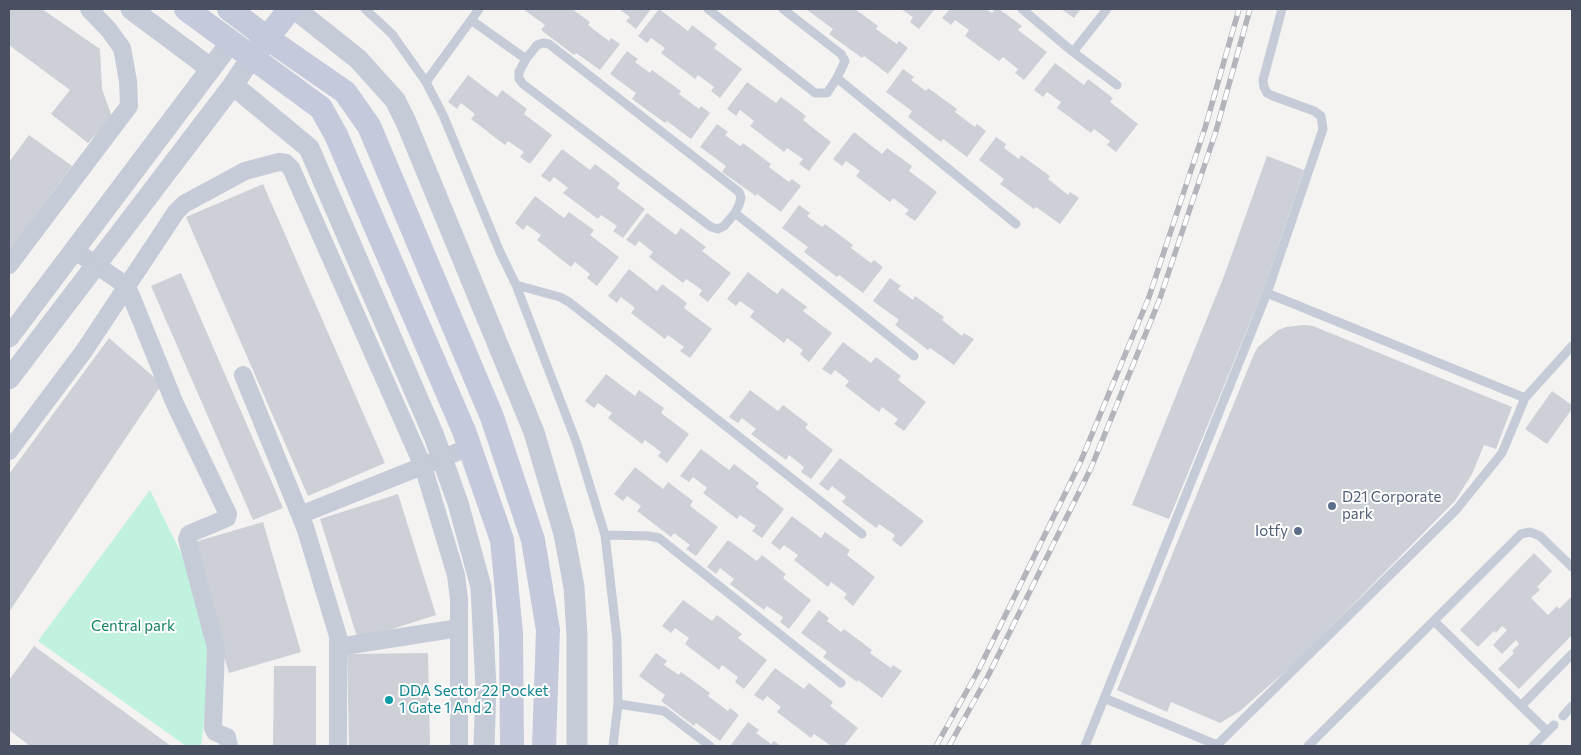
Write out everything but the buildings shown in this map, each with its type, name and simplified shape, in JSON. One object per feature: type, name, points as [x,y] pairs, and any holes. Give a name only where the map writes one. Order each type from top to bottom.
[{"type":"main road","points":[[186,9],[322,108],[336,135],[470,448],[502,540],[511,633],[512,746]]},
{"type":"main road","points":[[252,57],[290,9]]},
{"type":"main road","points":[[231,42],[244,13],[267,38],[345,92],[369,126],[492,417],[533,540],[548,630],[544,746]]},
{"type":"street","points":[[9,265],[129,106],[128,81],[122,48],[109,30],[88,9]]},
{"type":"street","points":[[132,9],[210,68]]},
{"type":"street","points":[[295,9],[358,59],[395,100],[410,131],[534,432],[564,534],[574,586],[577,636],[577,746]]},
{"type":"street","points":[[9,337],[231,42]]},
{"type":"street","points":[[9,379],[233,85],[252,57]]},
{"type":"street","points":[[233,85],[308,148],[442,458],[458,503],[481,587],[486,688],[484,746]]},
{"type":"street","points":[[9,451],[84,351],[171,219],[184,204],[245,171],[279,162],[286,163],[291,168],[423,466],[458,586],[459,746]]},
{"type":"street","points":[[74,250],[128,286],[175,404],[228,514],[228,518],[189,534],[187,539],[216,648],[213,728],[215,732],[227,737],[229,746]]},
{"type":"street","points":[[242,375],[300,515],[338,636],[338,746]]},
{"type":"street","points":[[300,515],[470,448]]},
{"type":"street","points":[[338,647],[459,628]]},
{"type":"lane","points":[[365,9],[392,34],[426,82],[443,115],[500,252],[516,285],[577,444],[605,535],[616,626],[618,704],[613,746]]},
{"type":"lane","points":[[426,82],[479,9]]},
{"type":"lane","points":[[708,9],[816,93],[827,93],[837,78],[844,61],[841,54],[783,9]]},
{"type":"lane","points":[[1022,9],[1073,52],[1117,85]]},
{"type":"lane","points":[[1073,52],[1106,9]]},
{"type":"lane","points":[[1085,746],[1267,293],[1323,129],[1321,116],[1314,111],[1273,96],[1267,93],[1264,87],[1264,80],[1282,9]]},
{"type":"lane","points":[[471,20],[526,59]]},
{"type":"lane","points":[[549,44],[738,192],[741,198],[735,212],[724,226],[718,228],[711,227],[523,84],[519,79],[519,72],[537,45],[549,44]]},
{"type":"lane","points":[[837,78],[1016,224]]},
{"type":"lane","points":[[735,212],[914,356]]},
{"type":"lane","points":[[516,285],[560,297],[569,302],[862,534]]},
{"type":"lane","points":[[1267,293],[1525,398]]},
{"type":"lane","points":[[1104,698],[1217,746],[1456,510],[1502,453],[1525,398],[1572,346]]},
{"type":"lane","points":[[1308,746],[1521,534],[1525,532],[1535,533],[1540,536],[1572,567]]},
{"type":"lane","points":[[605,535],[659,538],[841,683]]},
{"type":"lane","points":[[1434,621],[1521,706],[1550,728],[1533,746]]},
{"type":"lane","points":[[1521,706],[1572,654]]},
{"type":"lane","points":[[618,704],[664,711],[710,746]]},
{"type":"lane","points":[[1562,716],[1572,706]]},
{"type":"green space","name":"Central park","points":[[150,490],[184,559],[213,651],[201,746],[186,746],[38,641]]},
{"type":"railway","points":[[936,746],[978,671],[1080,463],[1149,297],[1205,128],[1239,9]]},
{"type":"railway","points":[[949,746],[988,676],[1091,468],[1159,301],[1216,131],[1250,9]]},
{"type":"place","name":"D21 Corporate park","points":[[1332,506]]},
{"type":"place","name":"Iotfy","points":[[1298,531]]},
{"type":"place","name":"DDA Sector 22 Pocket 1 Gate 1 And 2","points":[[389,700]]}]
